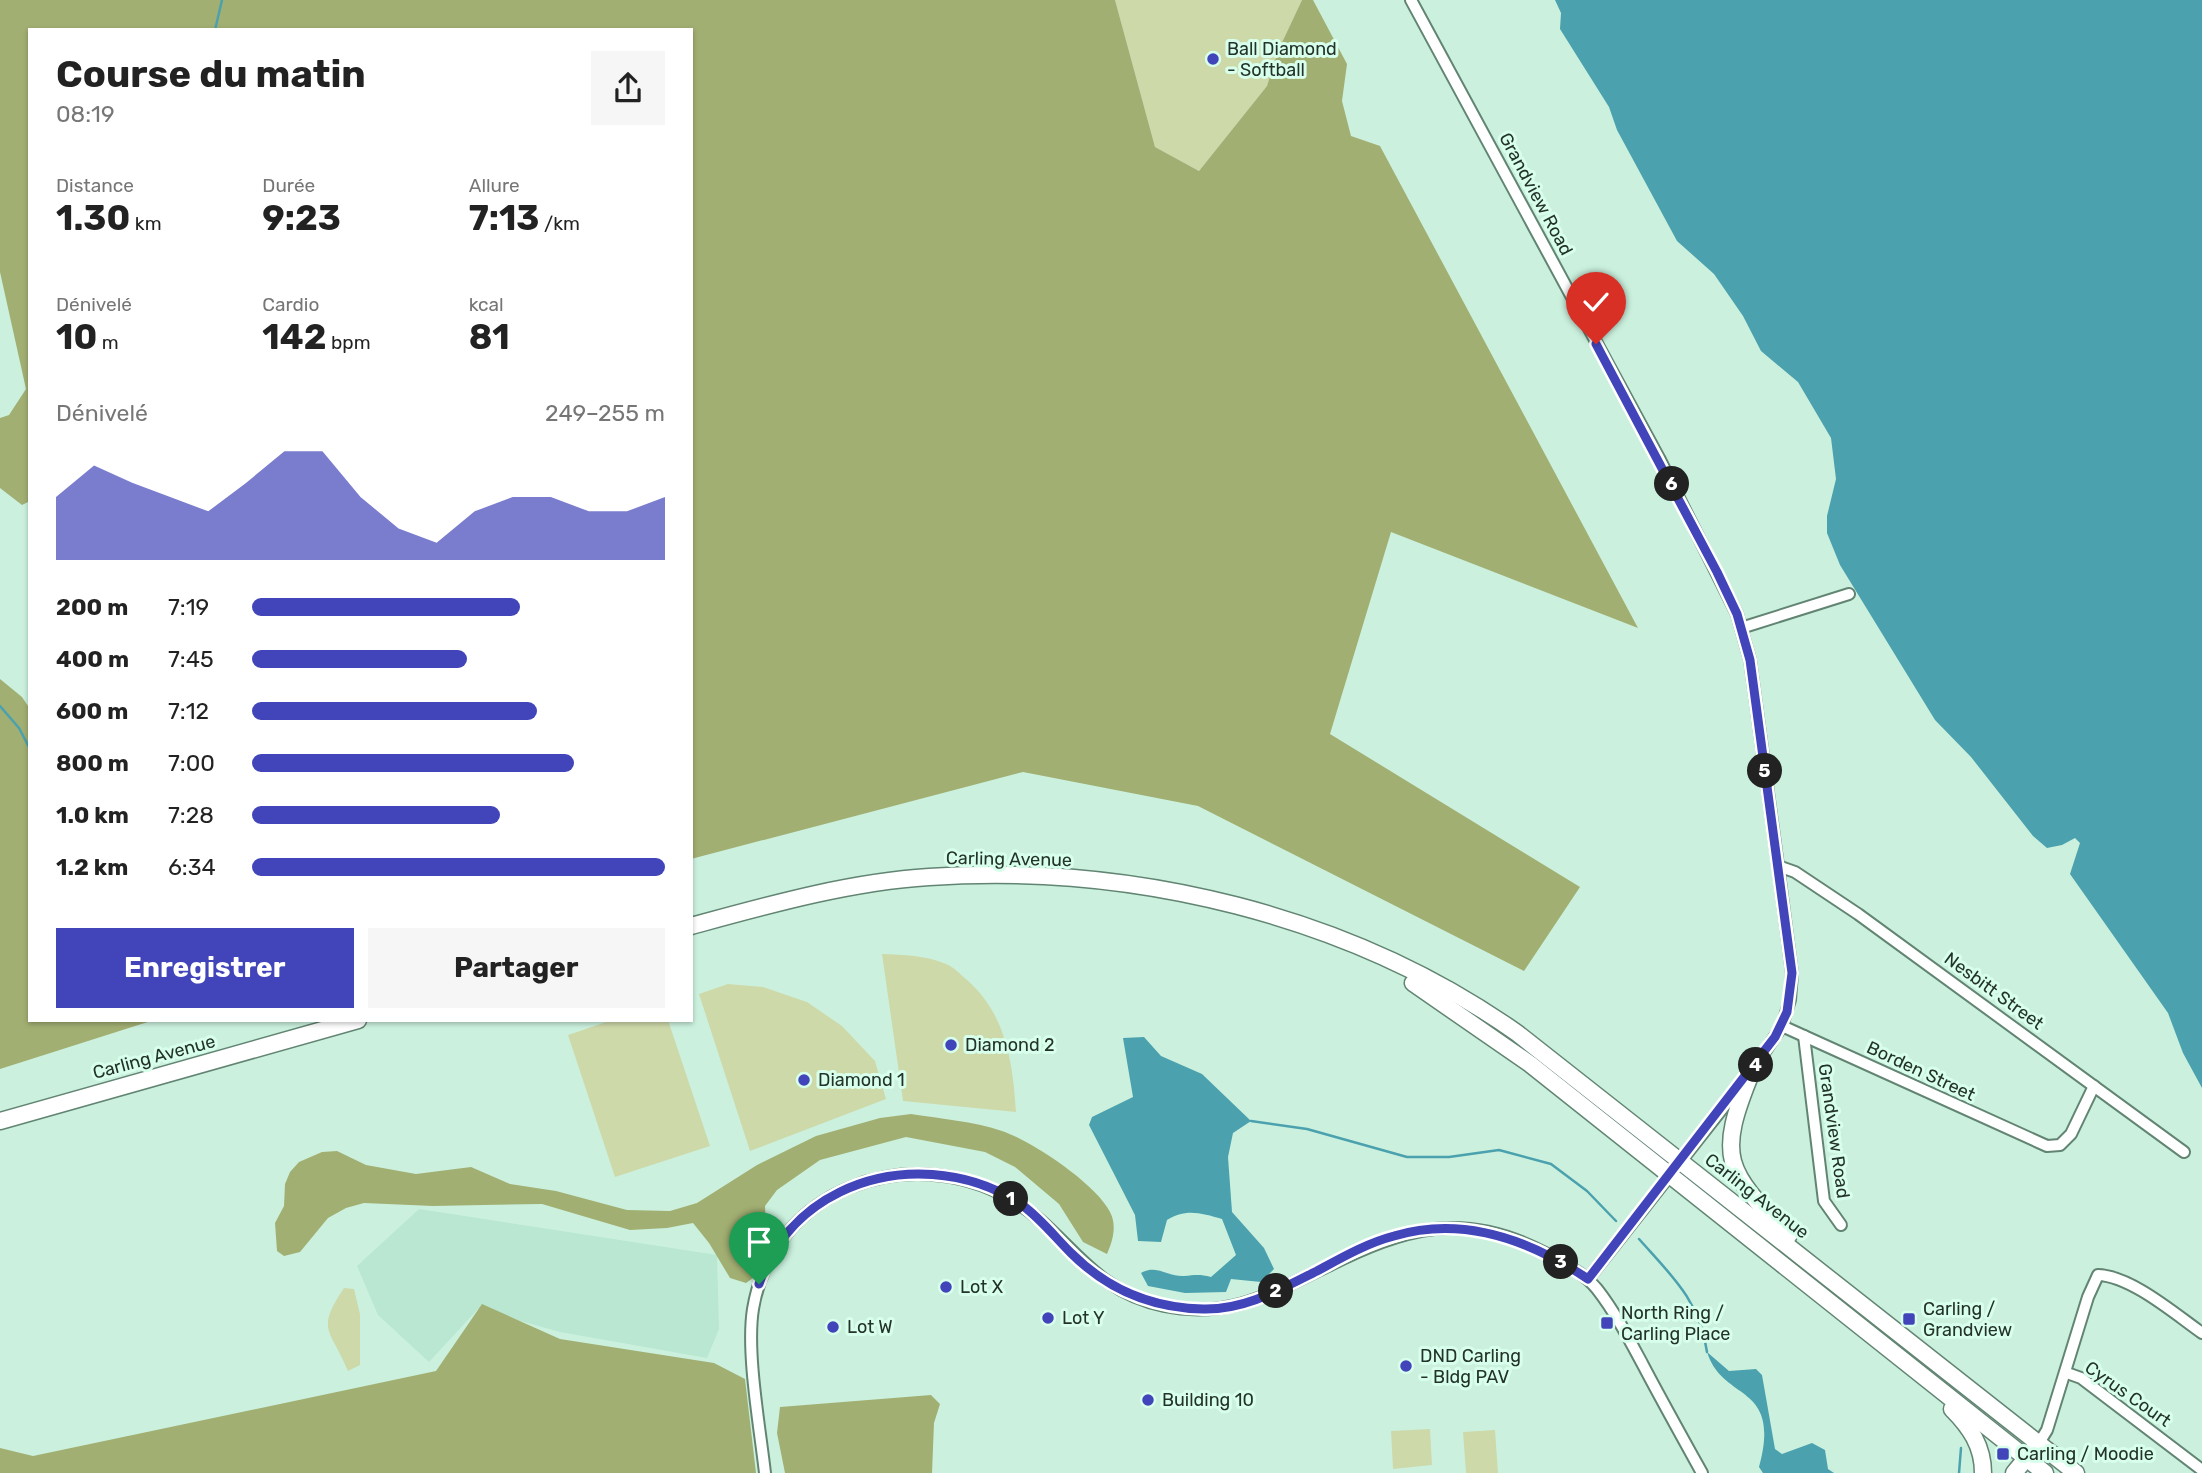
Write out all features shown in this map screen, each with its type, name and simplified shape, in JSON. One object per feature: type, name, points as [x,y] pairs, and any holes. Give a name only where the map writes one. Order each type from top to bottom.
[{"type":"main road","name":"Carling Avenue","points":[[693,926],[868,884],[928,877],[1008,874],[1137,885],[1232,905],[1325,935],[1405,968],[1485,1011],[1682,1161],[2076,1473]]},
{"type":"main road","name":"Carling Avenue","points":[[1325,935],[1404,977],[1485,1030],[2045,1473]]},
{"type":"main road","name":"Carling Avenue","points":[[0,1121],[351,1022]]},
{"type":"main road","points":[[1752,1071],[1730,1133],[1730,1157],[1734,1171],[1748,1194],[1842,1289]]},
{"type":"main road","points":[[1906,1362],[1973,1434],[1981,1454],[1983,1473]]},
{"type":"main road","points":[[2014,1473],[2039,1443]]},
{"type":"street","name":"Grandview Road","points":[[1411,0],[1659,458],[1722,582],[1741,628],[1750,660],[1792,973],[1790,1000],[1782,1026],[1752,1071],[1588,1279]]},
{"type":"street","points":[[1741,628],[1849,594]]},
{"type":"street","name":"Nesbitt Street","points":[[1778,866],[1795,872],[1858,914],[2184,1152]]},
{"type":"street","name":"Borden Street","points":[[1782,1026],[2046,1146],[2060,1145],[2071,1134],[2094,1086]]},
{"type":"street","name":"Grandview Road","points":[[1804,1036],[1824,1201],[1841,1225]]},
{"type":"street","points":[[765,1473],[752,1327],[764,1271],[777,1245],[806,1213],[849,1187],[886,1177],[939,1175],[985,1186],[1022,1205],[1098,1276],[1133,1296],[1165,1306],[1236,1308],[1381,1240],[1429,1229],[1468,1229],[1515,1239],[1588,1279],[1618,1321],[1702,1473]]},
{"type":"street","points":[[2039,1443],[2048,1430],[2088,1297],[2098,1275],[2109,1276],[2129,1284],[2202,1333]]},
{"type":"street","name":"Cyrus Court","points":[[2067,1373],[2081,1378],[2202,1470]]},
{"type":"shaded area","points":[[0,0],[1115,0],[1155,147],[1199,171],[1267,86],[1278,51],[1302,0],[1313,0],[1347,64],[1342,101],[1351,136],[1380,146],[1638,628],[1391,532],[1330,734],[1580,887],[1524,971],[1198,806],[1023,772],[693,858],[693,28],[28,28],[28,502],[22,505],[0,488],[0,418],[9,415],[26,389],[0,272]]},
{"type":"shaded area","points":[[1115,0],[1302,0],[1278,51],[1267,86],[1199,171],[1155,147]]},
{"type":"shaded area","points":[[0,679],[22,697],[28,706],[28,1022],[148,1022],[0,1069]]},
{"type":"shaded area","name":"Diamond 2","points":[[882,954],[922,957],[946,964],[980,993],[991,1008],[1005,1040],[1013,1075],[1016,1112],[903,1101]]},
{"type":"shaded area","name":"Diamond 1","points":[[728,984],[763,987],[807,1002],[842,1026],[875,1061],[886,1099],[750,1151],[699,994]]},
{"type":"shaded area","points":[[606,1022],[669,1022],[710,1146],[615,1177],[568,1035]]},
{"type":"shaded area","points":[[911,1114],[1002,1131],[1030,1144],[1062,1165],[1091,1189],[1110,1212],[1113,1233],[1107,1254],[1083,1242],[1059,1204],[1015,1167],[985,1152],[906,1137],[820,1160],[777,1190],[765,1206],[766,1225],[753,1278],[746,1283],[730,1278],[709,1243],[693,1223],[630,1230],[542,1204],[433,1206],[364,1203],[346,1208],[328,1218],[300,1252],[284,1256],[277,1251],[275,1223],[284,1206],[285,1184],[290,1172],[299,1162],[322,1152],[337,1151],[366,1165],[416,1174],[471,1167],[510,1184],[556,1191],[627,1210],[670,1211],[697,1203],[757,1165],[816,1136],[880,1118]]},
{"type":"shaded area","points":[[419,1209],[717,1255],[719,1329],[707,1358],[560,1332],[478,1309],[429,1362],[378,1315],[357,1266]]},
{"type":"shaded area","points":[[344,1288],[354,1289],[360,1314],[360,1365],[348,1371],[332,1338],[328,1322],[335,1302]]},
{"type":"shaded area","points":[[482,1304],[560,1339],[714,1363],[745,1379],[756,1473],[0,1473],[0,1448],[33,1456],[436,1371]]},
{"type":"shaded area","points":[[931,1395],[940,1404],[934,1423],[932,1473],[785,1473],[777,1433],[780,1407]]},
{"type":"shaded area","points":[[1430,1429],[1432,1465],[1393,1469],[1391,1431]]},
{"type":"shaded area","points":[[1495,1430],[1498,1473],[1466,1473],[1463,1432]]},
{"type":"water","points":[[1555,0],[2202,0],[2202,1088],[2183,1053],[2168,1013],[2070,874],[2080,843],[2075,838],[2062,845],[2047,848],[2033,836],[1971,757],[1935,720],[1840,565],[1827,533],[1827,516],[1836,479],[1831,438],[1798,382],[1761,351],[1743,316],[1714,274],[1677,241],[1617,130],[1609,107],[1560,29],[1561,13]]},
{"type":"water","points":[[1144,1037],[1161,1056],[1202,1074],[1251,1121],[1233,1133],[1228,1157],[1232,1212],[1264,1248],[1274,1269],[1261,1282],[1231,1279],[1226,1292],[1185,1293],[1148,1286],[1141,1273],[1157,1270],[1178,1276],[1211,1277],[1236,1255],[1222,1219],[1201,1214],[1180,1214],[1167,1220],[1161,1242],[1138,1241],[1135,1215],[1089,1125],[1092,1117],[1133,1097],[1123,1038]]},
{"type":"water","points":[[1707,1352],[1729,1371],[1756,1369],[1762,1375],[1775,1449],[1782,1454],[1812,1443],[1825,1450],[1828,1469],[1834,1473],[1763,1473],[1759,1467],[1764,1440],[1763,1420],[1757,1407],[1725,1380]]},
{"type":"waterway","points":[[215,28],[222,0]]},
{"type":"waterway","points":[[0,706],[19,728],[28,745]]},
{"type":"waterway","points":[[1251,1121],[1307,1129],[1407,1157],[1449,1157],[1499,1150],[1551,1164],[1587,1191],[1616,1221]]},
{"type":"waterway","points":[[1639,1239],[1683,1290],[1698,1318],[1707,1352]]},
{"type":"waterway","points":[[1959,1473],[1961,1448]]},
{"type":"place","name":"Ball Diamond - Softball","points":[[1213,59]]},
{"type":"place","name":"Diamond 2","points":[[951,1045]]},
{"type":"place","name":"Diamond 1","points":[[804,1080]]},
{"type":"place","name":"Lot X","points":[[946,1287]]},
{"type":"place","name":"Lot Y","points":[[1048,1318]]},
{"type":"place","name":"Carling / Grandview","points":[[1909,1319]]},
{"type":"place","name":"North Ring / Carling Place","points":[[1607,1323]]},
{"type":"place","name":"Lot W","points":[[833,1327]]},
{"type":"place","name":"DND Carling - Bldg PAV","points":[[1406,1366]]},
{"type":"place","name":"Building 10","points":[[1148,1400]]},
{"type":"place","name":"Carling / Moodie","points":[[2003,1454]]},
{"type":"route","points":[[759,1284],[777,1245],[806,1213],[849,1187],[902,1174],[954,1177],[999,1193],[1022,1205],[1098,1276],[1133,1296],[1165,1306],[1236,1308],[1381,1240],[1429,1229],[1468,1229],[1515,1239],[1588,1279],[1752,1071],[1775,1037],[1787,1012],[1792,973],[1750,660],[1737,614],[1659,458],[1596,344]]}]
